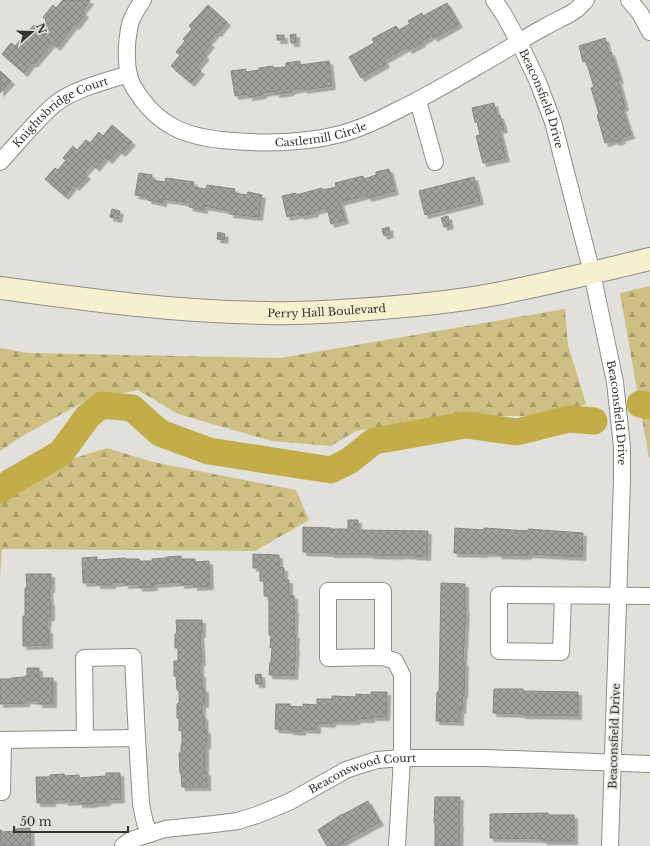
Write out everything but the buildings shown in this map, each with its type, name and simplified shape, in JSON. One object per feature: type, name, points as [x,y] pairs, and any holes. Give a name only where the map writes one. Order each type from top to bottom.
[{"type":"main road","name":"Perry Hall Boulevard","points":[[0,288],[134,306],[216,312],[322,312],[432,304],[495,294],[650,259]]},
{"type":"street","name":"Castlemill Circle","points":[[144,0],[138,6],[129,28],[127,52],[129,74],[132,84],[139,95],[164,123],[180,131],[224,141],[255,143],[286,143],[314,139],[342,133],[377,121],[418,101],[518,42],[573,12],[586,0]]},
{"type":"street","name":"Beaconsfield Drive","points":[[494,0],[504,15],[538,82],[553,122],[592,273],[614,382],[622,448],[622,480],[610,846]]},
{"type":"street","points":[[629,0],[640,13],[650,32]]},
{"type":"street","name":"Knightsbridge Court","points":[[0,162],[56,104],[82,90],[129,74]]},
{"type":"street","points":[[418,101],[435,162]]},
{"type":"street","points":[[383,657],[383,591],[328,591],[328,658],[383,657],[395,660],[402,675],[402,758],[397,846]]},
{"type":"street","points":[[563,596],[561,652],[499,651],[499,595],[650,596]]},
{"type":"street","points":[[85,738],[84,658],[134,657],[141,804],[145,823],[150,834]]},
{"type":"street","points":[[0,792],[2,792],[1,740],[137,738]]},
{"type":"street","name":"Beaconswood Court","points":[[123,846],[131,840],[165,829],[214,824],[257,815],[289,802],[346,770],[377,760],[402,758],[485,758],[650,764]]},
{"type":"green space","points":[[650,286],[650,458],[649,458],[620,293]]},
{"type":"green space","points":[[565,309],[568,345],[586,404],[559,416],[443,416],[356,431],[331,446],[272,441],[178,414],[138,390],[87,400],[24,435],[0,451],[0,348],[28,353],[281,358]]},
{"type":"green space","points":[[107,448],[153,462],[296,490],[309,520],[255,551],[2,549],[0,578],[0,502],[59,463]]},
{"type":"waterway","points":[[640,404],[650,406]]},
{"type":"waterway","points":[[0,490],[61,453],[88,416],[102,405],[132,408],[160,433],[209,451],[331,470],[349,461],[374,441],[466,425],[517,432],[569,419],[594,421]]}]
